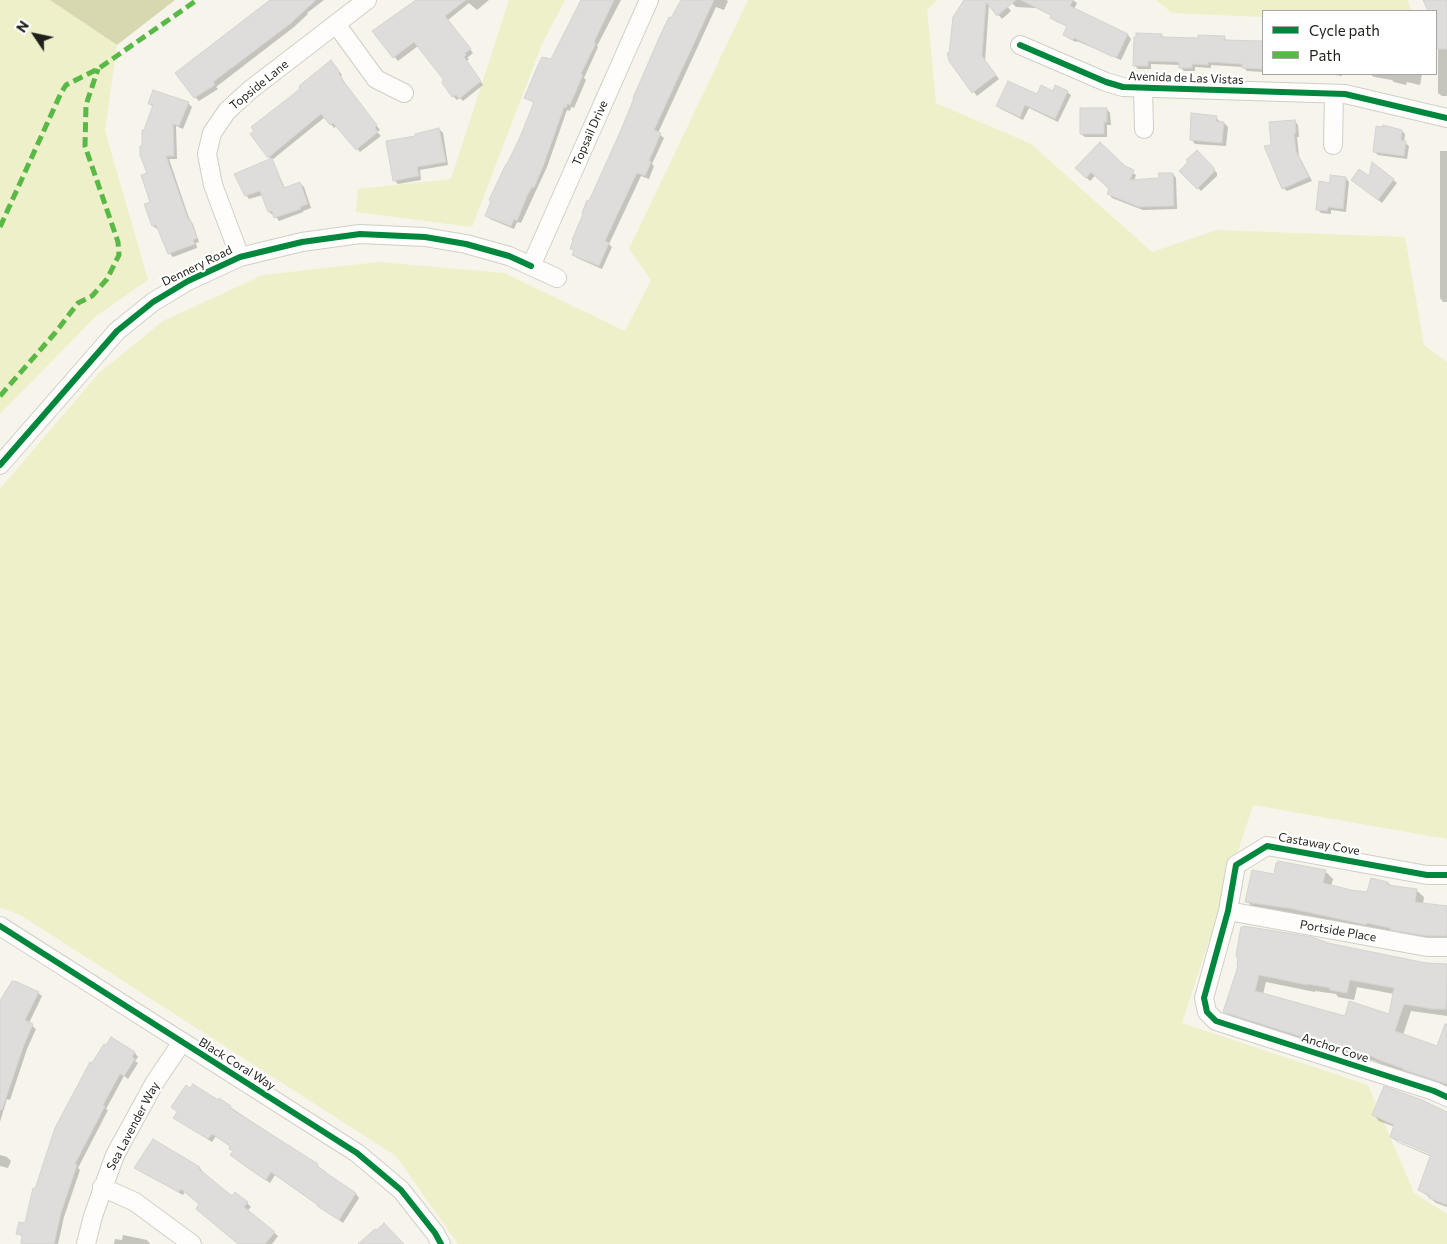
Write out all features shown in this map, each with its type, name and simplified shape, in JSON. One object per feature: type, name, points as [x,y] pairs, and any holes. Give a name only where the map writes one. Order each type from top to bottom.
[{"type":"street","name":"Topside Lane","points":[[240,257],[213,185],[207,154],[212,133],[227,111],[250,90],[367,0]]},
{"type":"street","name":"Topsail Drive","points":[[531,266],[649,0]]},
{"type":"street","points":[[336,24],[376,79],[404,93]]},
{"type":"street","name":"Avenida de Las Vistas","points":[[1020,45],[1106,82],[1123,87],[1345,94],[1447,118]]},
{"type":"street","points":[[1143,88],[1144,129]]},
{"type":"street","points":[[1333,144],[1334,94]]},
{"type":"street","name":"Dennery Road","points":[[0,465],[118,331],[152,302],[188,281],[240,257],[302,242],[360,234],[425,237],[509,256],[557,278]]},
{"type":"street","name":"Castaway Cove","points":[[1216,1021],[1207,1012],[1204,998],[1228,912],[1236,865],[1267,846],[1427,875],[1447,875]]},
{"type":"street","name":"Portside Place","points":[[1228,912],[1427,947],[1447,947]]},
{"type":"street","name":"Black Coral Way","points":[[2,930],[357,1153],[401,1190],[435,1233],[441,1244]]},
{"type":"street","name":"Anchor Cove","points":[[1216,1021],[1434,1091],[1447,1097]]},
{"type":"street","name":"Sea Lavender Way","points":[[86,1244],[102,1187],[114,1155],[138,1110],[182,1042]]},
{"type":"street","points":[[102,1187],[135,1202],[192,1244]]},
{"type":"green space","points":[[0,0],[50,0],[117,45],[105,131],[148,280],[96,316],[0,414]]},
{"type":"green space","points":[[50,0],[175,0],[117,45]]},
{"type":"green space","points":[[509,0],[565,0],[542,44],[472,227],[356,212],[358,189],[451,179]]},
{"type":"green space","points":[[748,0],[937,0],[927,10],[936,103],[1031,144],[1152,252],[1217,230],[1405,237],[1424,345],[1447,362],[1447,839],[1253,805],[1182,1023],[1368,1085],[1414,1193],[1447,1214],[1447,1244],[458,1244],[396,1156],[22,916],[0,907],[0,489],[99,373],[163,321],[263,275],[379,262],[504,273],[625,331],[651,280],[629,249]]},
{"type":"green space","points":[[1156,0],[1407,0],[1412,10],[1262,10],[1262,17],[1172,13]]},
{"type":"building","points":[[270,0],[316,0],[290,24],[213,82],[215,85],[194,98],[175,73]]},
{"type":"building","points":[[416,0],[466,0],[445,16],[471,49],[465,53],[464,57],[481,81],[459,99],[456,95],[452,97],[442,83],[443,79],[414,42],[393,58],[372,31]]},
{"type":"building","points":[[581,0],[614,0],[594,42],[596,43],[581,74],[583,75],[570,105],[567,104],[566,108],[564,107],[534,188],[532,187],[527,196],[517,221],[514,219],[511,226],[485,216],[491,201],[489,200],[520,137],[534,102],[524,98],[539,63],[542,57],[551,59]]},
{"type":"building","points":[[681,0],[714,0],[654,130],[661,133],[645,176],[637,173],[605,241],[609,243],[599,266],[572,255],[574,250],[570,249],[572,240],[587,200],[589,201],[621,130],[659,38],[669,17],[671,18]]},
{"type":"building","points":[[964,0],[1016,0],[997,16],[986,2],[982,56],[996,75],[972,93],[949,61],[947,53],[949,53],[953,17]]},
{"type":"building","points":[[1021,0],[1073,0],[1070,6],[1128,34],[1117,57],[1111,56],[1074,38],[1073,40],[1063,35],[1067,26],[1050,18],[1051,15]]},
{"type":"building","points":[[1423,0],[1447,0],[1447,49],[1437,49],[1437,10],[1428,10]]},
{"type":"building","points":[[1136,33],[1162,34],[1161,37],[1198,38],[1198,35],[1225,36],[1224,40],[1262,41],[1262,69],[1242,68],[1242,64],[1208,62],[1208,65],[1192,64],[1192,68],[1179,68],[1179,62],[1148,61],[1148,66],[1133,66],[1134,37],[1136,38]]},
{"type":"building","points":[[331,60],[344,82],[377,125],[375,128],[378,132],[356,150],[333,123],[330,125],[321,114],[268,158],[250,134],[254,131],[251,127],[300,89],[299,86]]},
{"type":"building","points":[[1008,81],[1037,94],[1041,85],[1053,91],[1055,85],[1068,91],[1055,119],[1025,105],[1020,117],[996,106]]},
{"type":"building","points":[[153,90],[189,102],[179,126],[173,124],[174,156],[166,156],[188,219],[190,219],[197,238],[193,240],[195,244],[168,254],[156,225],[152,226],[144,204],[150,202],[141,175],[147,173],[140,155],[140,146],[142,146],[142,130],[144,130],[153,105],[148,104]]},
{"type":"building","points":[[1080,108],[1107,108],[1107,122],[1104,122],[1104,134],[1080,134]]},
{"type":"building","points":[[1191,113],[1217,116],[1216,121],[1224,122],[1222,143],[1190,140]]},
{"type":"building","points":[[1295,120],[1296,151],[1309,177],[1282,189],[1264,146],[1271,145],[1269,122]]},
{"type":"building","points":[[1383,125],[1402,130],[1401,140],[1406,141],[1404,156],[1373,152],[1376,126],[1383,127]]},
{"type":"building","points":[[439,128],[446,162],[417,167],[419,176],[393,181],[386,141],[415,136],[415,134]]},
{"type":"building","points":[[1100,142],[1125,166],[1134,170],[1130,180],[1159,178],[1158,173],[1173,173],[1174,206],[1139,207],[1107,194],[1109,189],[1091,172],[1086,178],[1075,168]]},
{"type":"building","points":[[1197,150],[1214,168],[1214,172],[1197,189],[1179,171],[1188,162],[1186,160]]},
{"type":"building","points":[[272,158],[284,188],[300,182],[308,204],[300,207],[301,209],[274,218],[272,211],[268,212],[260,191],[245,196],[234,174]]},
{"type":"building","points":[[1372,162],[1394,179],[1378,200],[1351,180],[1359,169],[1369,176]]},
{"type":"building","points":[[1330,175],[1346,177],[1343,209],[1328,207],[1327,211],[1316,210],[1319,181],[1330,183]]},
{"type":"building","points":[[1278,861],[1326,870],[1323,883],[1351,890],[1367,892],[1371,878],[1388,882],[1388,885],[1417,889],[1415,902],[1447,906],[1447,936],[1428,936],[1390,930],[1390,928],[1367,923],[1366,925],[1288,908],[1245,902],[1252,870],[1274,874]]},
{"type":"building","points":[[1241,927],[1312,937],[1328,943],[1426,963],[1447,964],[1446,1009],[1432,1009],[1404,1004],[1395,1031],[1437,1046],[1445,1024],[1447,1024],[1447,1084],[1404,1070],[1366,1054],[1315,1041],[1223,1012],[1238,966],[1237,949]],"holes":[[[1259,975],[1330,988],[1330,990],[1347,993],[1350,980],[1394,988],[1389,1014],[1349,1001],[1345,1016],[1255,991]]]},
{"type":"building","points":[[12,981],[39,992],[25,1020],[33,1024],[2,1110],[0,1110],[0,1001]]},
{"type":"building","points":[[111,1037],[135,1052],[132,1057],[135,1059],[124,1076],[120,1074],[75,1164],[77,1165],[61,1213],[54,1244],[21,1244],[22,1235],[16,1234],[19,1222],[25,1223],[33,1188],[35,1189],[55,1128],[90,1062],[92,1063],[104,1044],[106,1045]]},
{"type":"building","points":[[193,1084],[218,1100],[219,1098],[231,1106],[230,1108],[318,1164],[317,1166],[326,1173],[356,1193],[339,1220],[271,1172],[266,1180],[255,1173],[230,1155],[233,1151],[229,1149],[230,1146],[212,1134],[208,1139],[173,1118],[177,1112],[171,1107],[186,1085],[190,1088]]},
{"type":"building","points":[[1384,1086],[1422,1100],[1447,1112],[1447,1205],[1429,1198],[1430,1196],[1418,1190],[1431,1154],[1390,1137],[1394,1125],[1372,1115]]},
{"type":"building","points":[[153,1139],[200,1167],[199,1169],[232,1196],[235,1192],[248,1202],[244,1207],[275,1232],[265,1244],[238,1244],[196,1209],[199,1204],[181,1189],[179,1192],[134,1168]]},
{"type":"building","points":[[384,1223],[404,1244],[358,1244],[375,1229],[377,1230]]},
{"type":"marked path","points":[[0,227],[66,85],[98,69],[197,0]]},
{"type":"marked path","points":[[0,396],[55,333],[78,303],[92,296],[107,279],[119,255],[118,242],[85,146],[86,105],[98,69]]},
{"type":"cycle path","points":[[1020,45],[1106,82],[1123,87],[1345,94],[1447,118]]},
{"type":"cycle path","points":[[0,465],[117,331],[153,302],[188,281],[240,257],[302,242],[360,234],[425,237],[466,244],[509,256],[531,266]]},
{"type":"cycle path","points":[[1447,875],[1427,875],[1267,846],[1236,865],[1228,911],[1204,998],[1207,1012],[1216,1021],[1434,1091],[1447,1097]]},
{"type":"cycle path","points":[[0,926],[357,1153],[401,1190],[435,1233],[441,1244]]}]
